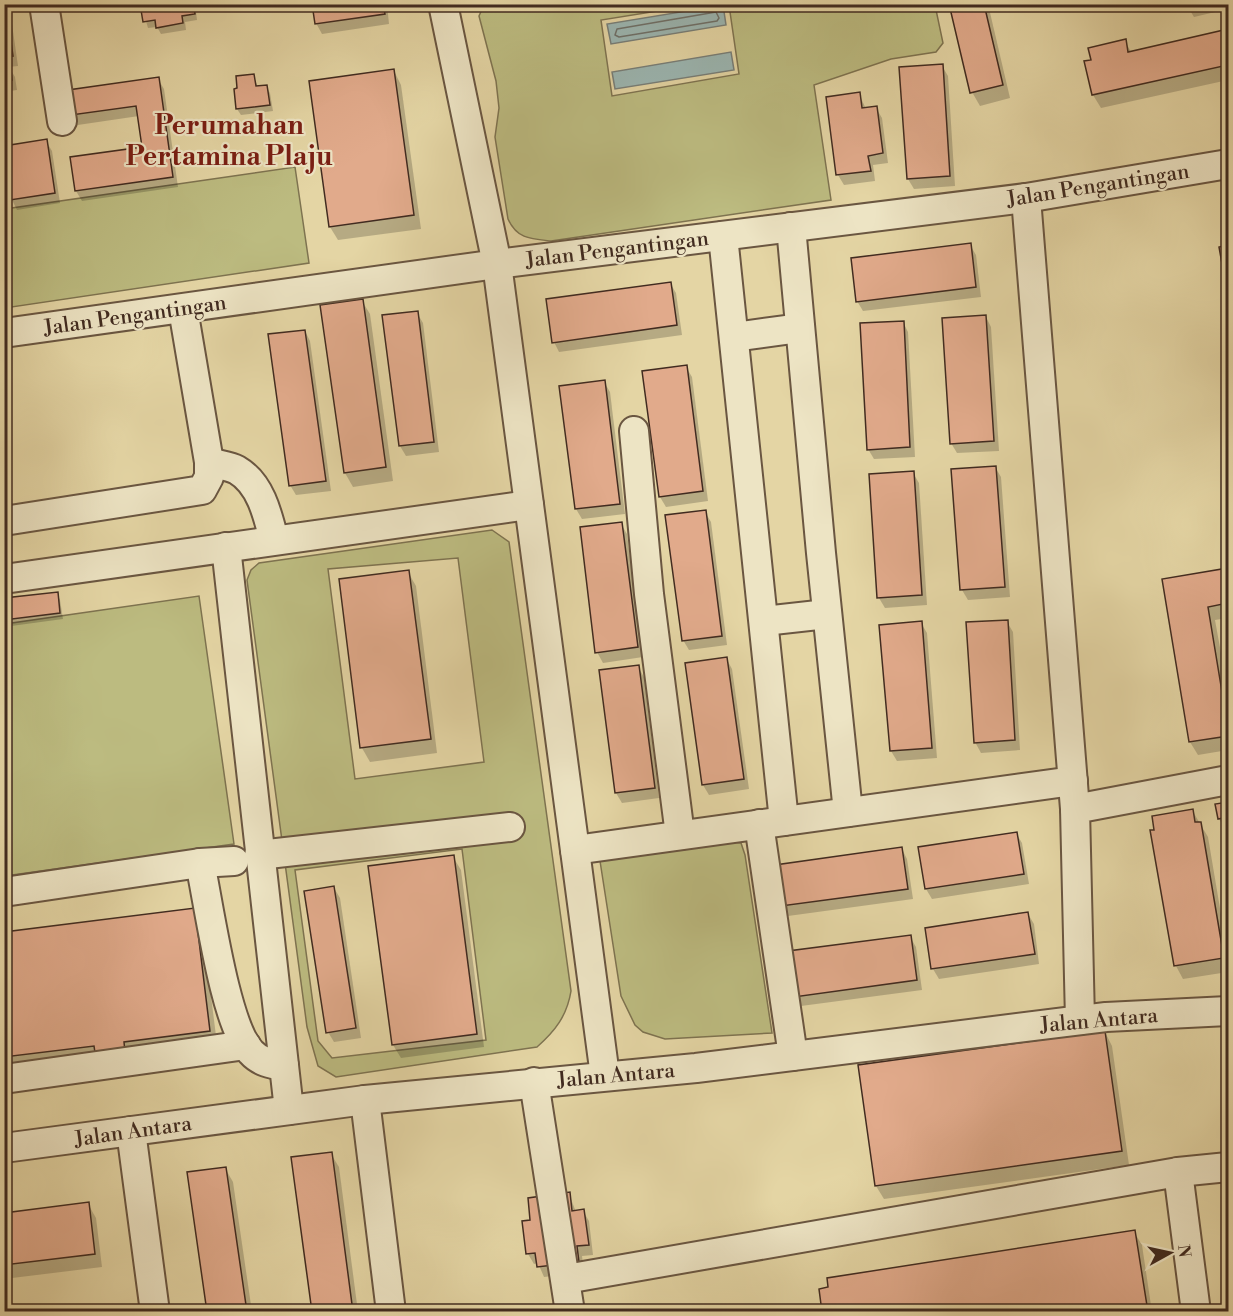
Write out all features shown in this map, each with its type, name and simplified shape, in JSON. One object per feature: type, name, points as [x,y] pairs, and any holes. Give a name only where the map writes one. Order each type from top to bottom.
[{"type":"street","points":[[44,4],[62,121]]},
{"type":"street","points":[[443,4],[496,264],[605,1076]]},
{"type":"street","name":"Jalan Pengantingan","points":[[4,333],[496,264],[1026,198],[1228,164]]},
{"type":"street","points":[[1026,198],[1074,795],[1080,1020]]},
{"type":"street","points":[[791,227],[848,812]]},
{"type":"street","points":[[723,236],[764,621],[772,823],[793,1056]]},
{"type":"street","points":[[4,521],[202,490],[209,477],[209,462],[183,309]]},
{"type":"street","points":[[734,337],[800,328]]},
{"type":"street","points":[[634,432],[650,594],[680,835]]},
{"type":"street","points":[[209,462],[237,471],[253,486],[264,504],[274,540]]},
{"type":"street","points":[[4,579],[529,505]]},
{"type":"street","points":[[226,548],[247,858],[284,1066],[289,1110]]},
{"type":"street","points":[[764,621],[827,614]]},
{"type":"street","points":[[575,850],[848,812],[1074,795],[1228,780]]},
{"type":"street","points":[[4,892],[200,863],[510,827]]},
{"type":"street","points":[[200,863],[232,1020],[251,1053],[266,1063],[284,1066]]},
{"type":"street","name":"Jalan Antara","points":[[4,1148],[365,1100],[793,1056],[1080,1020],[1228,1011]]},
{"type":"street","points":[[4,1079],[246,1045]]},
{"type":"street","points":[[534,1082],[570,1311]]},
{"type":"street","points":[[365,1100],[391,1311]]},
{"type":"street","points":[[131,1131],[155,1311]]},
{"type":"street","points":[[566,1279],[1178,1172],[1228,1167]]},
{"type":"street","points":[[1178,1172],[1196,1311]]},
{"type":"shaded area","points":[[493,4],[695,5],[601,20],[612,96],[739,74],[729,5],[935,5],[943,43],[936,52],[891,59],[814,85],[831,200],[551,241],[525,237],[516,231],[508,219],[495,137],[499,108],[496,81],[479,16],[483,7]]},
{"type":"shaded area","points":[[295,167],[309,263],[5,308],[5,209]]},
{"type":"shaded area","points":[[492,530],[509,542],[571,991],[567,1008],[559,1022],[537,1047],[336,1077],[318,1066],[307,1027],[247,580],[251,570],[259,563]],"holes":[[[458,558],[484,762],[355,779],[328,569]],[[462,849],[486,1040],[332,1058],[318,1041],[295,870]]]},
{"type":"shaded area","points":[[199,596],[234,844],[5,876],[5,624]]},
{"type":"shaded area","points":[[732,842],[741,843],[745,855],[772,1033],[665,1039],[643,1032],[635,1025],[621,996],[600,861]]},
{"type":"water","points":[[723,5],[726,25],[611,44],[607,24]]},
{"type":"water","points":[[731,52],[734,70],[615,89],[612,72]]},
{"type":"building","points":[[140,4],[193,4],[195,14],[182,16],[183,23],[156,28],[155,20],[143,22]]},
{"type":"building","points":[[312,4],[383,4],[385,14],[315,24]]},
{"type":"building","points":[[949,4],[984,4],[1003,85],[970,93]]},
{"type":"building","points":[[4,13],[7,13],[13,56],[4,57]]},
{"type":"building","points":[[1228,29],[1228,65],[1092,95],[1084,61],[1091,60],[1088,48],[1126,39],[1128,52]]},
{"type":"building","points":[[943,64],[950,176],[907,179],[899,67]]},
{"type":"building","points":[[10,65],[12,80],[4,81],[4,66]]},
{"type":"building","points":[[394,69],[414,215],[329,227],[309,81]]},
{"type":"building","points":[[254,74],[256,86],[267,85],[270,105],[236,109],[234,89],[237,88],[236,76]]},
{"type":"building","points":[[159,77],[173,177],[75,191],[70,157],[142,147],[136,106],[64,116],[61,91]]},
{"type":"building","points":[[860,92],[862,108],[877,106],[883,153],[868,156],[871,171],[836,175],[826,97]]},
{"type":"building","points":[[47,139],[55,193],[10,200],[4,146]]},
{"type":"building","points":[[971,243],[976,287],[856,302],[851,258]]},
{"type":"building","points":[[1228,245],[1228,298],[1219,247]]},
{"type":"building","points":[[671,282],[677,325],[552,343],[546,299]]},
{"type":"building","points":[[363,299],[386,467],[344,473],[320,305]]},
{"type":"building","points":[[418,311],[434,442],[399,446],[382,315]]},
{"type":"building","points":[[986,315],[994,441],[950,444],[942,318]]},
{"type":"building","points":[[904,321],[910,447],[867,450],[860,323]]},
{"type":"building","points":[[305,330],[326,481],[289,486],[268,334]]},
{"type":"building","points":[[687,365],[703,491],[659,497],[642,371]]},
{"type":"building","points":[[605,380],[620,504],[575,509],[559,386]]},
{"type":"building","points":[[996,466],[1005,587],[960,590],[951,469]]},
{"type":"building","points":[[914,471],[922,595],[877,598],[869,474]]},
{"type":"building","points":[[706,510],[722,636],[682,641],[665,515]]},
{"type":"building","points":[[622,522],[638,647],[595,653],[580,527]]},
{"type":"building","points":[[1228,568],[1228,603],[1208,607],[1222,692],[1228,691],[1228,736],[1189,742],[1162,579]]},
{"type":"building","points":[[409,570],[431,739],[360,748],[339,579]]},
{"type":"building","points":[[58,592],[60,613],[4,620],[4,598]]},
{"type":"building","points":[[1008,620],[1015,740],[974,743],[966,622]]},
{"type":"building","points":[[922,621],[932,748],[890,751],[879,625]]},
{"type":"building","points":[[727,657],[744,779],[702,785],[685,663]]},
{"type":"building","points":[[639,665],[655,788],[615,793],[599,670]]},
{"type":"building","points":[[1228,802],[1228,817],[1218,819],[1215,804]]},
{"type":"building","points":[[1193,809],[1195,822],[1201,822],[1224,958],[1174,966],[1150,830],[1154,830],[1152,816]]},
{"type":"building","points":[[1017,832],[1024,874],[925,889],[918,847]]},
{"type":"building","points":[[902,847],[908,889],[781,906],[775,865]]},
{"type":"building","points":[[454,855],[477,1034],[392,1045],[368,866]]},
{"type":"building","points":[[334,886],[356,1028],[326,1033],[304,891]]},
{"type":"building","points":[[195,908],[210,1031],[124,1042],[126,1062],[97,1066],[94,1046],[4,1057],[4,932]]},
{"type":"building","points":[[1028,912],[1035,954],[931,969],[925,928]]},
{"type":"building","points":[[911,935],[917,980],[794,997],[788,951]]},
{"type":"building","points":[[1105,1031],[1122,1151],[875,1186],[858,1065]]},
{"type":"building","points":[[332,1152],[353,1312],[312,1312],[291,1157]]},
{"type":"building","points":[[226,1167],[247,1312],[207,1312],[187,1172]]},
{"type":"building","points":[[570,1192],[572,1211],[584,1209],[589,1245],[577,1246],[579,1262],[537,1267],[535,1253],[526,1254],[522,1221],[530,1220],[528,1198]]},
{"type":"building","points":[[89,1202],[95,1254],[4,1265],[4,1213]]},
{"type":"building","points":[[1135,1230],[1148,1312],[822,1312],[819,1289],[828,1287],[827,1278]]},
{"type":"building","points":[[103,1305],[104,1312],[52,1312]]},
{"type":"district","name":"Perumahan Pertamina Plaju","points":[[229,140]]}]
